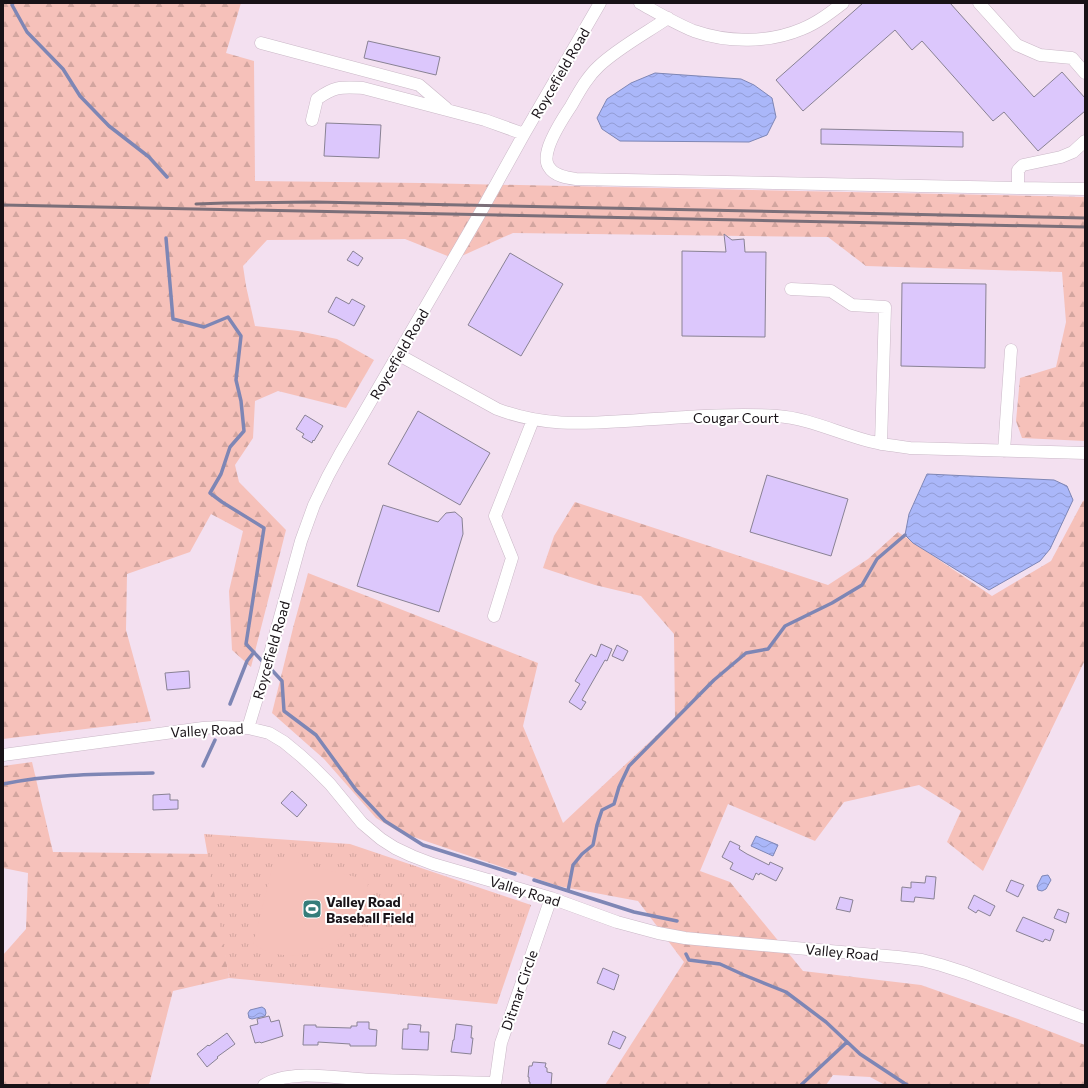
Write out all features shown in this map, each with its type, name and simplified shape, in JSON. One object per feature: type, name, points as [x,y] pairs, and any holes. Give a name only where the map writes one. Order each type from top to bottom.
[{"type":"street","name":"Roycefield Road","points":[[248,728],[270,655],[301,541],[314,505],[328,476],[399,355],[600,3]]},
{"type":"street","points":[[640,3],[694,31],[731,39],[750,40],[768,39],[802,29],[817,22],[843,3]]},
{"type":"street","points":[[979,3],[1017,45],[1040,55],[1072,58],[1085,73]]},
{"type":"street","points":[[668,18],[598,66],[589,78],[562,120],[548,147],[547,162],[549,168],[553,172],[576,179],[1085,189]]},
{"type":"street","points":[[261,42],[419,85],[449,110]]},
{"type":"street","points":[[312,120],[317,99],[329,91],[342,87],[363,88],[485,120],[524,134]]},
{"type":"street","points":[[1018,188],[1018,170],[1023,165],[1061,157],[1073,152],[1085,141]]},
{"type":"street","points":[[792,289],[831,291],[852,305],[885,307],[881,444]]},
{"type":"street","points":[[1004,451],[1011,350]]},
{"type":"street","name":"Cougar Court","points":[[399,355],[497,409],[533,420],[586,424],[729,415],[777,416],[803,420],[881,444],[910,448],[1085,453]]},
{"type":"street","points":[[494,616],[512,558],[495,516],[533,420]]},
{"type":"street","name":"Valley Road","points":[[3,755],[220,727],[248,728],[269,733],[284,742],[301,756],[330,784],[362,823],[381,839],[394,848],[433,864],[551,898],[617,922],[664,934],[716,941],[898,958],[935,963],[966,973],[1085,1018]]},
{"type":"street","name":"Ditmar Circle","points":[[264,1085],[284,1078],[304,1075],[370,1082],[495,1084],[501,1043],[551,898]]},
{"type":"green space","points":[[3,3],[241,3],[226,53],[254,61],[255,181],[1085,197],[1085,441],[1022,438],[1016,421],[1020,378],[1056,367],[1066,322],[1062,272],[866,266],[828,237],[513,233],[455,259],[405,239],[267,240],[243,266],[255,326],[298,331],[337,339],[374,360],[346,408],[278,391],[255,401],[253,438],[235,465],[239,482],[286,530],[251,667],[232,650],[229,591],[243,531],[211,514],[190,552],[127,574],[126,630],[151,721],[3,739]]},
{"type":"green space","points":[[1085,500],[1085,660],[983,871],[947,842],[961,811],[919,785],[844,802],[815,841],[728,804],[700,871],[730,882],[803,971],[921,985],[1018,1019],[1085,1045],[1085,1085],[885,1085],[870,1077],[833,1075],[826,1085],[605,1085],[684,962],[638,901],[558,886],[399,832],[376,818],[324,759],[272,713],[308,573],[538,663],[523,726],[563,823],[675,718],[674,634],[641,596],[595,585],[543,568],[554,536],[575,502],[828,585],[868,559],[898,532],[992,596],[1051,561],[1083,501]]},
{"type":"green space","points":[[32,762],[53,852],[211,854],[229,978],[173,991],[149,1085],[3,1085],[3,955],[26,929],[28,873],[3,868],[3,766]]},
{"type":"green space","points":[[204,834],[350,844],[531,905],[497,1004],[229,978]]},
{"type":"green space","name":"Valley Road Baseball Field","points":[[275,857],[368,880],[368,889],[364,904],[350,929],[328,946],[315,952],[301,955],[272,953],[253,944]]},
{"type":"water","points":[[655,73],[741,79],[754,85],[772,98],[776,117],[767,135],[749,142],[620,141],[602,129],[597,118],[607,99],[631,83]]},
{"type":"water","points":[[927,474],[1054,480],[1067,486],[1073,500],[1050,549],[1040,561],[989,590],[913,543],[905,535],[909,514]]},
{"type":"water","points":[[756,836],[778,845],[773,856],[751,846]]},
{"type":"water","points":[[1048,875],[1051,880],[1046,889],[1042,891],[1038,890],[1037,886],[1042,876]]},
{"type":"water","points":[[262,1007],[265,1009],[265,1016],[252,1019],[249,1018],[248,1013],[250,1010]]},
{"type":"building","points":[[863,3],[950,3],[1034,97],[1062,72],[1085,98],[1085,111],[1038,151],[1004,112],[993,121],[922,41],[912,50],[895,30],[803,111],[776,80]]},
{"type":"building","points":[[368,41],[440,57],[436,75],[364,58]]},
{"type":"building","points":[[326,123],[381,125],[379,158],[324,156]]},
{"type":"building","points":[[821,129],[963,132],[963,147],[821,144]]},
{"type":"building","points":[[724,234],[732,240],[744,239],[745,252],[766,252],[765,337],[682,336],[682,251],[726,252]]},
{"type":"building","points":[[353,251],[363,258],[358,266],[347,260]]},
{"type":"building","points":[[510,253],[563,284],[521,356],[468,325]]},
{"type":"building","points":[[902,283],[986,284],[985,368],[901,366]]},
{"type":"building","points":[[336,297],[349,304],[352,299],[365,306],[354,326],[328,312]]},
{"type":"building","points":[[418,411],[490,453],[460,505],[388,464]]},
{"type":"building","points":[[305,415],[323,426],[312,443],[302,437],[304,434],[296,429]]},
{"type":"building","points":[[767,475],[848,499],[831,556],[750,532]]},
{"type":"building","points":[[383,505],[438,522],[446,513],[455,512],[462,518],[463,534],[439,612],[357,586]]},
{"type":"building","points":[[601,644],[612,649],[607,661],[605,660],[582,700],[586,702],[581,710],[569,702],[580,684],[575,681],[591,654],[596,657]]},
{"type":"building","points":[[617,645],[628,651],[623,661],[612,656]]},
{"type":"building","points":[[189,671],[190,688],[167,690],[165,673]]},
{"type":"building","points":[[292,791],[307,805],[297,817],[281,803]]},
{"type":"building","points":[[170,794],[170,800],[178,800],[178,809],[153,810],[153,795]]},
{"type":"building","points":[[730,841],[740,846],[739,849],[747,854],[769,865],[770,862],[783,868],[776,881],[760,873],[759,875],[756,873],[753,880],[730,869],[733,863],[722,857]]},
{"type":"building","points":[[926,876],[936,877],[934,899],[915,897],[914,902],[901,901],[902,887],[911,888],[911,882],[925,883]]},
{"type":"building","points":[[1011,880],[1024,885],[1018,897],[1006,891]]},
{"type":"building","points":[[974,895],[995,906],[990,916],[978,910],[976,913],[968,908]]},
{"type":"building","points":[[840,897],[853,900],[850,912],[836,909]]},
{"type":"building","points":[[1058,909],[1069,913],[1066,923],[1054,918]]},
{"type":"building","points":[[1023,917],[1054,930],[1050,941],[1045,939],[1043,942],[1016,931]]},
{"type":"building","points":[[603,968],[619,975],[614,990],[597,983]]},
{"type":"building","points":[[269,1016],[271,1022],[279,1020],[283,1036],[261,1043],[255,1043],[250,1026],[258,1024],[257,1019]]},
{"type":"building","points":[[357,1022],[369,1022],[369,1029],[377,1030],[376,1046],[350,1046],[350,1044],[318,1042],[318,1045],[303,1045],[304,1025],[316,1025],[316,1027],[351,1028],[351,1026],[357,1026]]},
{"type":"building","points":[[408,1024],[421,1025],[420,1032],[429,1032],[428,1050],[402,1049],[403,1029],[408,1029]]},
{"type":"building","points":[[456,1024],[472,1026],[471,1038],[473,1038],[471,1054],[451,1052]]},
{"type":"building","points":[[613,1031],[626,1037],[620,1049],[608,1044]]},
{"type":"building","points":[[227,1033],[235,1044],[217,1057],[218,1058],[207,1067],[197,1054]]},
{"type":"building","points":[[533,1062],[546,1063],[545,1067],[547,1068],[547,1072],[552,1073],[551,1085],[530,1085],[528,1077],[529,1066],[532,1066]]},
{"type":"waterway","points":[[13,3],[12,5],[27,32],[63,69],[80,96],[109,126],[149,157],[167,177]]},
{"type":"waterway","points":[[166,238],[173,319],[204,327],[228,317],[241,336],[236,380],[241,401],[244,431],[230,447],[221,474],[210,493],[264,528],[246,644],[264,663]]},
{"type":"waterway","points":[[568,891],[573,865],[582,854],[593,845],[602,810],[614,804],[619,787],[629,766],[714,680],[746,653],[768,649],[785,626],[832,603],[862,585],[877,559],[905,535]]},
{"type":"waterway","points":[[230,704],[247,661],[254,652]]},
{"type":"waterway","points":[[269,667],[282,681],[284,711],[316,735],[356,790],[385,821],[423,845],[515,874]]},
{"type":"waterway","points":[[203,766],[215,740]]},
{"type":"waterway","points":[[3,784],[59,776],[153,773]]},
{"type":"waterway","points":[[534,880],[634,912],[677,921]]},
{"type":"waterway","points":[[686,954],[689,960],[720,964],[786,992],[826,1022],[860,1054],[907,1085]]},
{"type":"waterway","points":[[801,1085],[847,1042]]},
{"type":"railway","points":[[196,204],[315,202],[1085,218]]},
{"type":"railway","points":[[3,205],[1085,227]]},
{"type":"place","name":"Valley Road Baseball Field","points":[[312,909]]}]
